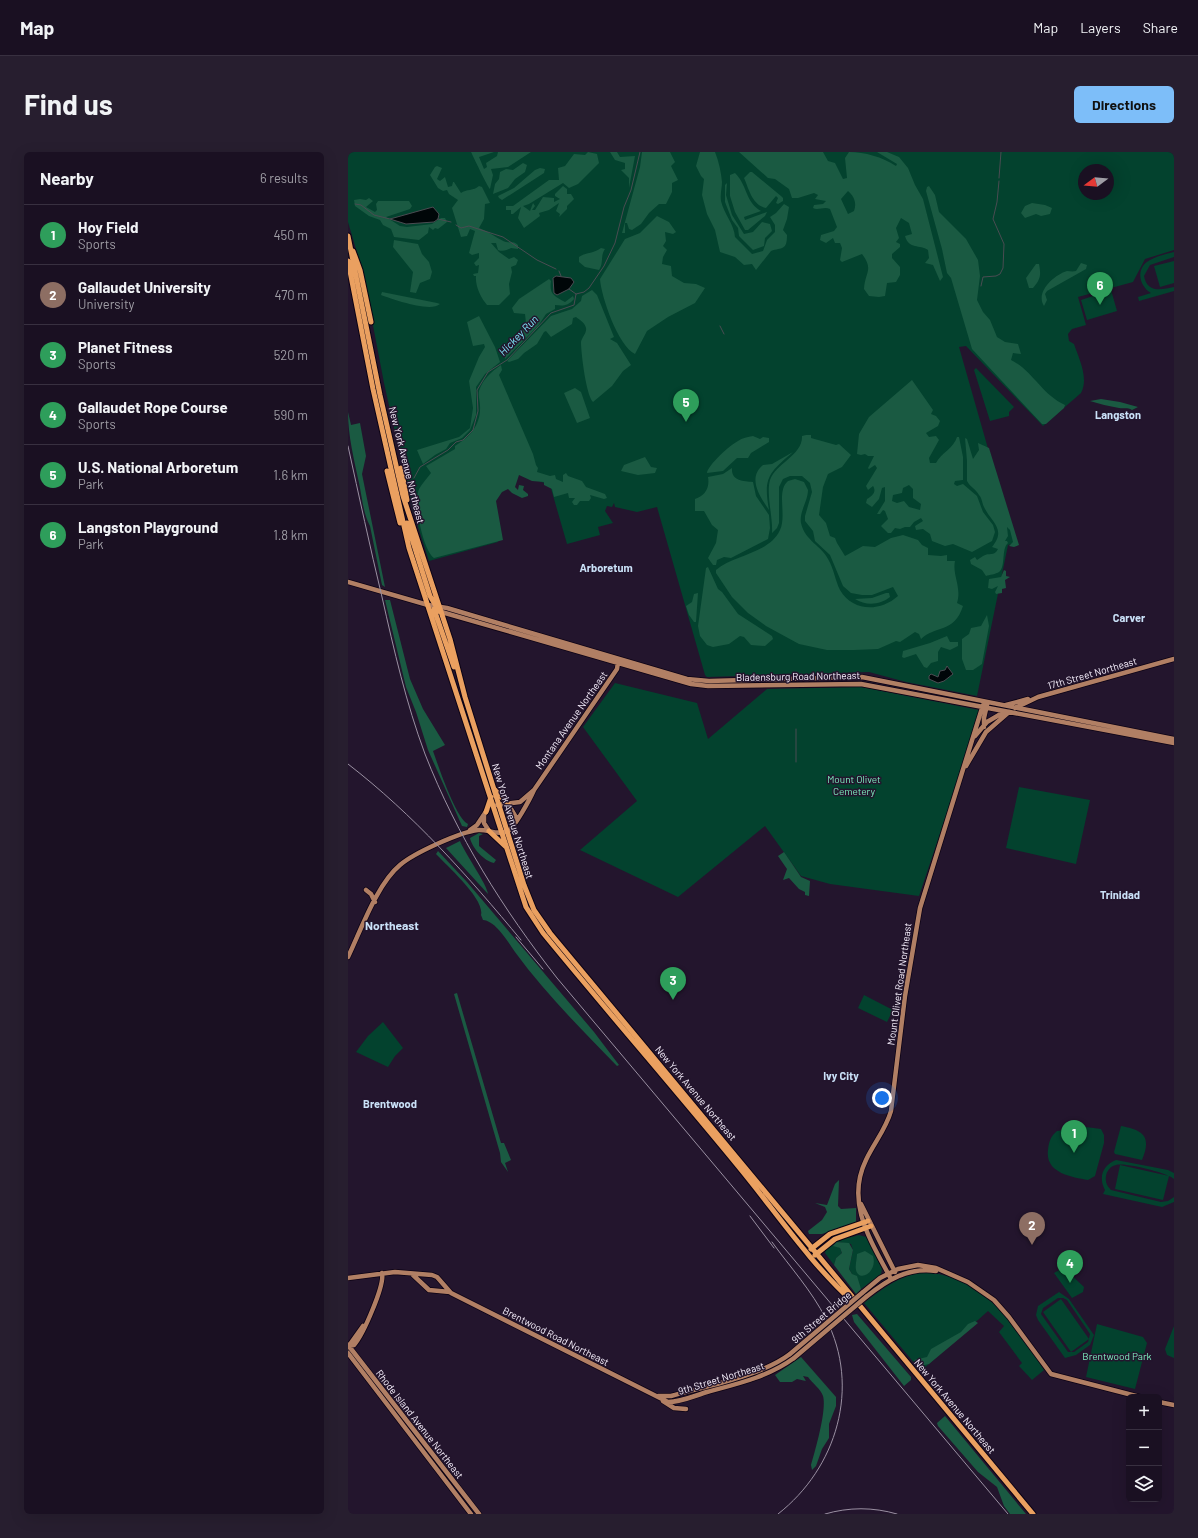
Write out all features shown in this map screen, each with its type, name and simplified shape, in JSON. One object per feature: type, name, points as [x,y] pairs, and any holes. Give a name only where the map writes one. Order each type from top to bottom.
[{"type":"highway","name":"New York Avenue Northeast","points":[[348,236],[380,395],[399,480],[426,565],[437,608],[460,677],[468,717]]},
{"type":"highway","points":[[349,243],[359,264],[371,322]]},
{"type":"highway","name":"New York Avenue Northeast","points":[[348,260],[372,381],[408,542],[428,606],[439,630],[454,682],[493,788],[496,805],[504,832],[528,897],[543,923],[812,1248],[847,1288],[861,1309],[1033,1514]]},
{"type":"highway","points":[[401,468],[410,518]]},
{"type":"highway","points":[[387,472],[401,526],[408,542]]},
{"type":"highway","points":[[396,492],[430,596],[437,608],[439,630],[460,677],[454,682]]},
{"type":"highway","points":[[419,563],[426,565]]},
{"type":"highway","name":"New York Avenue Northeast","points":[[478,747],[491,797],[496,805]]},
{"type":"highway","points":[[493,788],[508,804]]},
{"type":"highway","points":[[485,813],[491,797]]},
{"type":"highway","points":[[489,831],[507,848]]},
{"type":"highway","name":"New York Avenue Northeast","points":[[504,832],[507,848],[524,900],[540,929],[741,1169],[812,1258],[842,1292],[861,1309]]},
{"type":"highway","points":[[807,1252],[830,1234],[862,1224],[870,1224]]},
{"type":"highway","points":[[812,1258],[837,1238],[865,1229],[870,1224]]},
{"type":"main road","name":"Bladensburg Road Northeast","points":[[348,582],[618,664],[698,686],[862,677],[930,694],[985,705],[1006,712],[1174,743]]},
{"type":"main road","name":"Bladensburg Road Northeast","points":[[556,644],[693,680],[750,683]]},
{"type":"main road","name":"Montana Avenue Northeast","points":[[504,832],[517,819],[534,790],[617,669],[617,659]]},
{"type":"main road","name":"17th Street Northeast","points":[[1015,707],[1035,698],[1174,659]]},
{"type":"main road","points":[[1004,705],[1035,698]]},
{"type":"main road","name":"Bladensburg Road Northeast","points":[[985,705],[1004,705],[1174,739]]},
{"type":"main road","points":[[985,705],[984,726],[986,732]]},
{"type":"main road","name":"Mount Olivet Road Northeast","points":[[891,1279],[862,1224],[860,1183],[863,1168],[892,1110],[903,1009],[920,908],[971,743],[985,705]]},
{"type":"main road","name":"Mount Olivet Road Northeast","points":[[971,743],[992,718],[1015,707]]},
{"type":"main road","name":"Mount Olivet Road Northeast","points":[[964,768],[986,732],[1006,712]]},
{"type":"main road","name":"Montana Avenue Northeast","points":[[508,804],[521,802],[534,790]]},
{"type":"main road","points":[[467,833],[477,825],[485,813],[496,805],[508,804],[517,819]]},
{"type":"main road","points":[[485,813],[484,823],[489,831]]},
{"type":"main road","points":[[348,957],[387,879],[403,862],[419,853],[477,830],[504,832]]},
{"type":"main road","points":[[366,890],[371,894],[375,902]]},
{"type":"main road","name":"Mount Olivet Road Northeast","points":[[860,1203],[897,1276]]},
{"type":"main road","points":[[864,1295],[888,1273],[894,1270],[921,1265],[945,1272],[976,1286],[994,1300],[1009,1317],[1051,1374],[1128,1394]]},
{"type":"main road","points":[[864,1295],[897,1276],[918,1270],[945,1272]]},
{"type":"main road","points":[[348,1278],[397,1272],[434,1276],[441,1283],[437,1290],[429,1290],[412,1274]]},
{"type":"main road","points":[[348,1346],[366,1323],[383,1284],[382,1273]]},
{"type":"main road","points":[[423,1283],[426,1275]]},
{"type":"main road","name":"Brentwood Road Northeast","points":[[441,1283],[451,1293]]},
{"type":"main road","name":"Brentwood Road Northeast","points":[[437,1290],[451,1293],[653,1395]]},
{"type":"main road","name":"9th Street Bridge","points":[[792,1356],[864,1295]]},
{"type":"main road","name":"Rhode Island Avenue Northeast","points":[[348,1346],[479,1514]]},
{"type":"main road","name":"Rhode Island Avenue Northeast","points":[[348,1353],[471,1514]]},
{"type":"main road","name":"9th Street Northeast","points":[[653,1395],[670,1396],[755,1372],[772,1366],[792,1356]]},
{"type":"main road","name":"9th Street Northeast","points":[[662,1400],[669,1402],[679,1400],[742,1382],[770,1372],[792,1356]]},
{"type":"main road","points":[[653,1395],[662,1400],[668,1406],[686,1409]]},
{"type":"main road","points":[[1162,1403],[1174,1405]]},
{"type":"green space","points":[[348,152],[1174,152],[1174,250],[1145,259],[1133,282],[1078,297],[1086,325],[1072,329],[1068,334],[1069,341],[1074,344],[1084,375],[1081,393],[1043,426],[966,346],[959,347],[1015,543],[1008,545],[977,696],[906,682],[869,672],[707,677],[705,675],[657,507],[637,512],[615,507],[614,503],[612,507],[607,506],[605,511],[613,523],[598,527],[600,535],[567,544],[550,485],[511,471],[484,492],[498,542],[429,561],[412,508],[384,383],[363,273],[348,222]]},
{"type":"green space","points":[[471,152],[494,152],[479,157],[484,169],[487,167],[486,163],[497,156],[498,152],[531,152],[508,167],[491,169],[493,175],[490,189],[483,178]]},
{"type":"green space","points":[[588,152],[597,154],[599,163],[578,184],[569,188],[563,183],[529,204],[523,206],[530,211],[533,203],[535,206],[532,210],[535,210],[543,197],[554,198],[554,202],[560,199],[555,196],[555,194],[563,186],[567,189],[567,194],[571,194],[574,199],[559,217],[560,214],[556,211],[559,203],[549,210],[539,213],[540,216],[524,228],[518,218],[521,207],[513,214],[511,214],[511,210],[506,210],[506,206],[513,206],[549,180],[559,180],[558,168],[565,166],[574,154],[585,155]]},
{"type":"green space","points":[[610,152],[617,152],[620,157],[635,156],[629,188],[629,178],[621,170],[625,169],[625,163],[615,160]]},
{"type":"green space","points":[[642,152],[670,152],[675,162],[671,166],[678,180],[672,183],[672,192],[666,204],[659,204],[649,213],[641,224],[632,230],[629,229],[627,223],[625,223],[625,233],[622,233],[640,167]]},
{"type":"green space","points":[[700,152],[715,152],[722,178],[722,206],[733,228],[735,237],[752,254],[763,251],[767,240],[775,232],[775,225],[770,217],[784,204],[789,207],[783,230],[787,235],[785,246],[783,248],[771,251],[756,270],[752,264],[744,265],[735,257],[720,252],[715,230],[707,214],[702,195],[704,179],[696,166]]},
{"type":"green space","points":[[739,152],[823,152],[828,161],[835,163],[843,179],[847,178],[845,158],[849,152],[873,156],[896,166],[897,164],[877,152],[887,152],[899,157],[908,168],[923,199],[943,277],[940,281],[933,265],[925,263],[929,258],[928,250],[909,243],[905,236],[912,234],[909,223],[901,218],[896,228],[899,238],[896,242],[900,244],[900,247],[892,254],[892,258],[900,267],[900,275],[896,282],[887,283],[885,296],[869,296],[864,289],[868,264],[862,254],[842,262],[840,260],[842,248],[840,243],[835,243],[833,238],[826,243],[820,240],[821,235],[834,231],[837,227],[830,209],[813,208],[814,205],[823,204],[826,201],[815,199],[818,195],[814,193],[798,198],[792,198],[789,189],[775,179],[768,178]],"holes":[[[848,191],[853,197],[855,205],[854,211],[848,214],[841,199]]]},
{"type":"green space","points":[[523,163],[527,165],[525,172],[515,179],[508,188],[493,194],[500,172],[506,169],[513,170]]},
{"type":"green space","points":[[437,166],[442,168],[437,179],[440,181],[445,177],[448,187],[452,186],[454,182],[461,193],[475,189],[479,186],[482,187],[490,203],[485,204],[484,219],[479,228],[504,241],[518,245],[518,249],[511,248],[502,251],[498,250],[496,243],[491,243],[499,252],[509,259],[514,257],[518,260],[516,265],[511,267],[512,272],[509,284],[510,294],[499,305],[487,305],[479,292],[476,284],[476,276],[473,274],[478,273],[479,265],[476,266],[474,263],[479,258],[479,253],[472,255],[469,253],[475,231],[470,229],[467,236],[461,237],[452,208],[458,200],[449,194],[447,190],[443,191],[438,188],[430,175]]},
{"type":"green space","points":[[540,168],[545,169],[544,173],[502,200],[499,198],[498,196],[514,188],[535,170]]},
{"type":"green space","points":[[752,172],[781,196],[783,201],[778,204],[776,203],[778,198],[776,196],[766,208],[757,204],[744,178]]},
{"type":"green space","points":[[735,173],[752,203],[761,211],[744,217],[745,220],[767,212],[765,216],[748,230],[745,230],[735,212],[730,196],[730,175]]},
{"type":"green space","points":[[727,183],[726,195],[732,215],[744,234],[753,232],[762,222],[770,224],[772,231],[765,238],[764,246],[753,250],[739,236],[738,228],[732,220],[725,202],[725,185]]},
{"type":"green space","points":[[929,186],[935,195],[939,212],[966,239],[978,260],[980,276],[977,300],[983,312],[990,320],[997,337],[1005,342],[1018,344],[1021,354],[1013,353],[1011,360],[1025,370],[1057,401],[1065,405],[1064,408],[1046,424],[1042,424],[972,349],[951,278],[947,273],[926,191],[927,187]]},
{"type":"green space","points":[[369,198],[373,201],[366,207],[375,212],[377,210],[376,204],[378,201],[409,201],[412,206],[410,209],[386,217],[400,226],[407,227],[432,224],[441,218],[445,218],[447,222],[438,229],[435,228],[433,230],[429,227],[428,233],[419,240],[394,237],[391,229],[383,225],[380,220],[369,216],[355,206],[354,200],[366,200]]},
{"type":"green space","points":[[1032,203],[1045,205],[1052,208],[1050,214],[1041,216],[1036,214],[1025,218],[1021,213],[1025,206]]},
{"type":"green space","points":[[657,216],[669,222],[676,232],[673,234],[665,232],[666,241],[663,246],[667,250],[663,257],[662,264],[671,266],[672,276],[684,283],[696,284],[705,288],[695,303],[668,317],[647,331],[635,354],[622,341],[617,331],[607,308],[600,279],[625,239],[640,233]]},
{"type":"green space","points":[[394,240],[418,244],[422,254],[429,262],[432,272],[430,279],[420,283],[416,293],[410,292],[413,272],[393,247]]},
{"type":"green space","points":[[601,248],[605,249],[599,270],[585,267],[579,262],[579,257]]},
{"type":"green space","points":[[1174,252],[1174,257],[1150,265],[1144,276],[1151,288],[1164,289],[1174,287],[1174,291],[1139,301],[1138,297],[1151,293],[1141,282],[1140,277],[1145,263],[1162,255]]},
{"type":"green space","points":[[1174,261],[1174,283],[1160,287],[1154,266]]},
{"type":"green space","points":[[1081,263],[1087,265],[1086,269],[1047,291],[1045,294],[1047,300],[1044,306],[1042,295],[1047,285],[1062,273],[1067,271],[1076,271]]},
{"type":"green space","points":[[1036,264],[1039,264],[1040,277],[1033,288],[1029,288],[1026,278]]},
{"type":"green space","points":[[549,279],[551,281],[552,292],[555,296],[565,302],[573,296],[574,299],[565,305],[555,305],[555,309],[546,314],[538,326],[505,359],[504,354],[518,337],[526,323],[525,314],[514,313],[512,308],[519,299]]},
{"type":"green space","points":[[592,290],[597,295],[614,337],[610,339],[617,343],[631,365],[623,371],[612,386],[593,402],[590,398],[586,383],[582,355],[581,342],[586,332],[586,328],[576,317],[573,318],[572,324],[551,337],[546,331],[544,332],[537,344],[518,359],[509,362],[507,361],[551,316],[572,309],[581,301],[582,296]]},
{"type":"green space","points":[[1111,290],[1117,311],[1087,320],[1081,300]]},
{"type":"green space","points":[[382,292],[440,304],[428,307],[420,306],[381,295]]},
{"type":"green space","points":[[479,316],[495,347],[500,362],[485,374],[476,387],[476,415],[470,430],[462,438],[450,443],[446,449],[423,464],[417,450],[459,437],[470,428],[473,408],[469,381],[485,347],[484,344],[473,346],[467,322]]},
{"type":"green space","points":[[501,365],[502,370],[499,375],[533,454],[538,468],[537,472],[550,476],[555,475],[556,479],[563,482],[563,475],[566,473],[568,476],[582,481],[586,487],[605,494],[607,498],[604,499],[590,495],[591,498],[589,501],[580,501],[577,505],[574,505],[572,502],[575,498],[569,498],[568,493],[554,497],[552,489],[544,485],[544,482],[532,481],[519,475],[515,487],[518,490],[519,485],[524,486],[523,490],[528,494],[528,496],[522,498],[512,493],[508,489],[502,492],[496,501],[503,540],[434,558],[426,546],[420,526],[417,505],[419,489],[431,473],[426,466],[455,449],[455,446],[474,430],[480,413],[479,391],[488,376]]},
{"type":"green space","points":[[976,368],[1014,407],[1009,412],[1009,416],[990,421],[974,370]]},
{"type":"green space","points":[[912,380],[933,410],[931,414],[936,416],[940,421],[938,426],[926,433],[929,437],[936,436],[939,440],[929,458],[930,463],[936,463],[953,444],[957,437],[959,437],[963,457],[963,480],[955,481],[954,484],[957,486],[963,484],[977,496],[983,512],[993,525],[995,532],[992,541],[972,552],[953,544],[945,546],[932,541],[930,534],[923,529],[916,530],[915,526],[923,521],[921,518],[914,522],[910,527],[900,529],[895,528],[891,533],[888,533],[881,526],[888,519],[885,511],[883,510],[880,514],[877,514],[885,501],[885,487],[882,488],[879,499],[872,507],[866,503],[867,499],[874,492],[874,488],[873,486],[868,490],[866,486],[877,468],[875,465],[869,469],[868,468],[874,456],[857,454],[859,434],[869,417]],"holes":[[[909,485],[913,489],[913,498],[921,504],[920,510],[909,507],[904,501],[897,503],[892,501],[893,495],[902,493],[903,488]]]},
{"type":"green space","points":[[575,388],[581,392],[590,418],[577,423],[564,393]]},
{"type":"green space","points":[[1101,399],[1138,407],[1132,410],[1090,401]]},
{"type":"green space","points":[[348,412],[351,425],[360,423],[366,456],[362,474],[385,587],[382,585],[370,526],[363,505],[350,439]]},
{"type":"green space","points":[[811,435],[811,438],[836,445],[839,444],[851,455],[842,467],[828,474],[823,487],[819,515],[826,523],[830,536],[835,538],[845,556],[863,546],[875,547],[891,538],[903,535],[918,540],[922,545],[928,548],[928,555],[947,555],[947,561],[955,561],[954,566],[958,586],[957,603],[963,606],[955,621],[921,639],[919,634],[915,632],[900,642],[896,641],[878,649],[827,650],[799,644],[766,626],[748,613],[732,597],[716,573],[716,570],[732,560],[760,549],[775,538],[782,524],[782,497],[784,485],[788,481],[795,479],[804,482],[808,490],[807,498],[802,511],[801,523],[803,529],[810,539],[825,554],[832,567],[840,590],[845,597],[859,606],[875,607],[883,605],[898,596],[893,587],[872,595],[862,595],[851,593],[843,586],[830,555],[815,541],[813,531],[805,521],[812,492],[810,483],[802,476],[790,476],[783,479],[779,487],[779,523],[777,528],[772,533],[769,492],[770,480],[777,469],[798,449],[802,436]]},
{"type":"green space","points":[[753,436],[760,439],[763,437],[769,438],[769,442],[751,453],[748,458],[737,458],[723,471],[707,473],[708,469],[715,460],[734,443],[741,439]]},
{"type":"green space","points":[[965,438],[967,439],[973,459],[979,450],[978,443],[989,448],[1019,545],[1014,547],[1009,546],[1013,542],[1010,530],[1007,527],[1008,536],[1005,541],[1008,543],[1005,549],[1001,570],[998,573],[986,576],[982,570],[971,564],[970,560],[975,557],[977,560],[985,555],[995,553],[998,549],[992,547],[996,541],[998,530],[984,507],[980,496],[967,481]]},
{"type":"green space","points":[[793,452],[778,465],[770,476],[767,490],[769,510],[759,493],[755,482],[758,470],[763,465],[772,464]]},
{"type":"green space","points":[[645,457],[651,467],[657,468],[655,473],[638,475],[621,471],[624,465]]},
{"type":"green space","points":[[732,468],[733,476],[738,480],[753,482],[756,496],[769,515],[770,528],[768,539],[731,558],[724,557],[717,560],[716,565],[713,565],[708,558],[716,543],[718,530],[712,525],[704,511],[695,511],[695,499],[702,496],[706,491],[708,477],[723,474]]},
{"type":"green space","points":[[708,567],[718,589],[722,592],[738,614],[772,636],[773,639],[765,646],[751,645],[744,637],[740,636],[729,644],[713,647],[707,645],[700,636],[698,626],[706,568]]},
{"type":"green space","points":[[1004,570],[1006,571],[1006,576],[1010,577],[1005,580],[1006,588],[1002,589],[1002,593],[996,594],[995,592],[998,586],[992,589],[988,588],[989,579],[1001,577]]},
{"type":"green space","points":[[698,593],[696,622],[694,622],[689,615],[686,606],[692,602],[694,594]]},
{"type":"green space","points":[[889,593],[890,597],[882,602],[873,604],[864,603],[855,599],[872,598]]},
{"type":"green space","points":[[385,600],[390,600],[410,679],[423,709],[445,745],[433,751],[453,802],[463,820],[468,824],[467,827],[462,826],[428,750],[406,687]]},
{"type":"green space","points":[[987,615],[989,626],[982,664],[973,670],[966,670],[962,659],[962,639],[969,634],[971,628],[981,626]]},
{"type":"green space","points":[[947,636],[950,642],[958,642],[958,646],[950,650],[941,647],[938,652],[938,661],[931,663],[927,668],[924,667],[916,654],[904,658],[902,657],[903,651]]},
{"type":"green space","name":"Mount Olivet Cemetery","points":[[615,683],[697,703],[708,739],[767,689],[861,687],[979,710],[958,780],[919,896],[830,884],[801,876],[765,826],[678,897],[580,850],[637,801],[583,727]]},
{"type":"green space","points":[[1019,787],[1090,800],[1076,864],[1006,848]]},
{"type":"green space","points":[[479,833],[483,834],[479,836],[479,846],[496,860],[494,863],[486,860],[476,850],[471,842],[470,838]]},
{"type":"green space","points":[[460,841],[484,883],[488,894],[446,848]]},
{"type":"green space","points":[[438,851],[467,882],[594,1032],[619,1065],[617,1066],[551,996],[497,928],[488,921],[483,920],[481,908],[477,900],[464,883],[436,854]]},
{"type":"green space","points":[[784,852],[801,877],[810,881],[809,896],[805,895],[805,892],[799,889],[789,878],[783,880],[787,869],[778,856]]},
{"type":"green space","points":[[457,993],[501,1143],[504,1143],[511,1160],[505,1163],[508,1172],[501,1162],[500,1153],[454,994]]},
{"type":"green space","points":[[864,995],[893,1010],[887,1022],[858,1008]]},
{"type":"green space","points":[[383,1022],[403,1048],[395,1056],[388,1067],[356,1052],[368,1036]]},
{"type":"green space","points":[[1121,1126],[1140,1132],[1144,1136],[1146,1145],[1142,1160],[1115,1154],[1114,1152]]},
{"type":"green space","points":[[1086,1127],[1101,1129],[1104,1135],[1104,1143],[1095,1176],[1088,1180],[1060,1172],[1055,1169],[1048,1158],[1050,1141],[1057,1131]]},
{"type":"green space","points":[[1116,1160],[1168,1170],[1174,1173],[1174,1179],[1164,1174],[1121,1164],[1112,1166],[1107,1172],[1106,1180],[1108,1187],[1111,1190],[1161,1202],[1168,1201],[1174,1197],[1174,1202],[1162,1207],[1103,1194],[1105,1190],[1102,1181],[1103,1172],[1108,1165]]},
{"type":"green space","points":[[1120,1165],[1169,1176],[1163,1200],[1115,1189]]},
{"type":"green space","points":[[839,1180],[838,1206],[841,1209],[856,1208],[856,1222],[822,1234],[809,1234],[808,1231],[822,1220],[827,1212],[825,1207],[815,1203],[827,1205],[835,1184]]},
{"type":"green space","points":[[859,1235],[866,1237],[882,1269],[881,1274],[861,1289],[849,1269],[853,1250],[851,1244],[837,1242],[833,1245],[840,1248],[842,1253],[836,1258],[834,1265],[825,1253],[834,1243],[844,1239]]},
{"type":"green space","points":[[836,1242],[849,1243],[853,1250],[849,1269],[852,1274],[857,1276],[861,1289],[856,1294],[834,1265],[836,1258],[842,1253],[840,1248],[833,1246]]},
{"type":"green space","points":[[865,1251],[873,1256],[874,1262],[871,1271],[864,1276],[861,1276],[856,1270],[857,1254]]},
{"type":"green space","points":[[1061,1269],[1066,1270],[1084,1287],[1083,1292],[1072,1298],[1054,1273]]},
{"type":"green space","points":[[923,1272],[944,1275],[963,1282],[980,1292],[1009,1319],[1044,1370],[1032,1380],[1019,1366],[1022,1363],[999,1332],[1004,1326],[988,1311],[921,1371],[864,1303],[892,1283],[906,1276]]},
{"type":"green space","points":[[1059,1292],[1069,1299],[1094,1335],[1090,1345],[1076,1355],[1065,1358],[1038,1320],[1036,1315],[1038,1306]],"holes":[[[1058,1298],[1067,1300],[1090,1334],[1088,1342],[1074,1352],[1068,1352],[1041,1314],[1043,1308]]]},
{"type":"green space","points":[[1061,1299],[1089,1339],[1071,1352],[1043,1312]]},
{"type":"green space","points":[[857,1314],[911,1377],[911,1380],[904,1386],[854,1322],[852,1315]]},
{"type":"green space","points":[[975,1321],[978,1323],[929,1364],[920,1366],[914,1360],[927,1357],[931,1349],[961,1332],[968,1324]]},
{"type":"green space","name":"Brentwood Park","points":[[1097,1324],[1143,1337],[1147,1343],[1135,1389],[1086,1377]]},
{"type":"green space","points":[[1174,1326],[1174,1358],[1167,1355],[1165,1349]]},
{"type":"green space","points":[[801,1357],[836,1397],[836,1406],[829,1424],[829,1438],[822,1449],[816,1466],[812,1470],[811,1465],[822,1420],[824,1402],[823,1396],[808,1377],[803,1376],[806,1381],[797,1379],[792,1382],[780,1382],[775,1375]]},
{"type":"green space","points":[[945,1416],[1026,1514],[1010,1514],[1004,1506],[997,1487],[978,1472],[938,1426],[937,1423]]},
{"type":"shaded area","points":[[433,207],[439,214],[438,219],[434,222],[406,224],[390,219]]},
{"type":"shaded area","points":[[556,276],[571,278],[574,282],[569,289],[557,295],[554,293],[553,278]]},
{"type":"shaded area","points":[[947,666],[953,674],[944,681],[938,683],[929,679],[931,674],[938,677],[940,671],[945,670]]},
{"type":"waterway","name":"Hickey Run","points":[[414,478],[420,467],[448,450],[456,442],[463,440],[473,430],[478,411],[477,390],[488,372],[507,360],[551,313],[574,305],[576,294],[584,292],[589,288],[604,266],[615,243],[624,207],[631,190],[640,152]]},
{"type":"waterway","points":[[999,178],[1001,152]]},
{"type":"waterway","points":[[981,286],[983,277],[996,276],[1000,274],[1003,268],[1004,244],[993,219],[997,202],[999,181]]},
{"type":"waterway","points":[[355,204],[361,205],[374,215],[390,219]]},
{"type":"waterway","points":[[438,219],[451,222]]},
{"type":"waterway","points":[[456,225],[461,228],[469,226],[503,237],[537,260],[556,269]]},
{"type":"waterway","points":[[559,271],[561,276]]},
{"type":"waterway","points":[[569,289],[576,294]]},
{"type":"waterway","points":[[720,326],[724,334]]},
{"type":"waterway","points":[[796,729],[796,762]]},
{"type":"railway","points":[[348,446],[391,637],[412,715],[425,754],[438,784],[452,814],[483,871],[518,925],[557,978],[1008,1514]]},
{"type":"railway","points":[[348,764],[418,825],[481,893],[521,940]]},
{"type":"railway","points":[[516,937],[543,969]]},
{"type":"railway","points":[[750,1216],[774,1248]]},
{"type":"railway","points":[[772,1242],[808,1289],[826,1319],[836,1345],[842,1372],[842,1398],[837,1425],[828,1450],[815,1474],[798,1495],[778,1514]]},
{"type":"railway","points":[[825,1514],[852,1509],[870,1509],[897,1514]]},
{"type":"place","name":"Langston Playground","points":[[1100,305]]},
{"type":"place","name":"U.S. National Arboretum","points":[[686,422]]},
{"type":"place","name":"Planet Fitness","points":[[673,1000]]},
{"type":"place","name":"Hoy Field","points":[[1074,1153]]},
{"type":"place","name":"Gallaudet University","points":[[1032,1245]]},
{"type":"place","name":"Gallaudet Rope Course","points":[[1070,1283]]},
{"type":"district","name":"Langston","points":[[1118,414]]},
{"type":"district","name":"Arboretum","points":[[606,567]]},
{"type":"district","name":"Carver","points":[[1129,617]]},
{"type":"district","name":"Trinidad","points":[[1120,894]]},
{"type":"district","name":"Northeast","points":[[392,925]]},
{"type":"district","name":"Ivy City","points":[[841,1075]]},
{"type":"district","name":"Brentwood","points":[[390,1103]]}]
